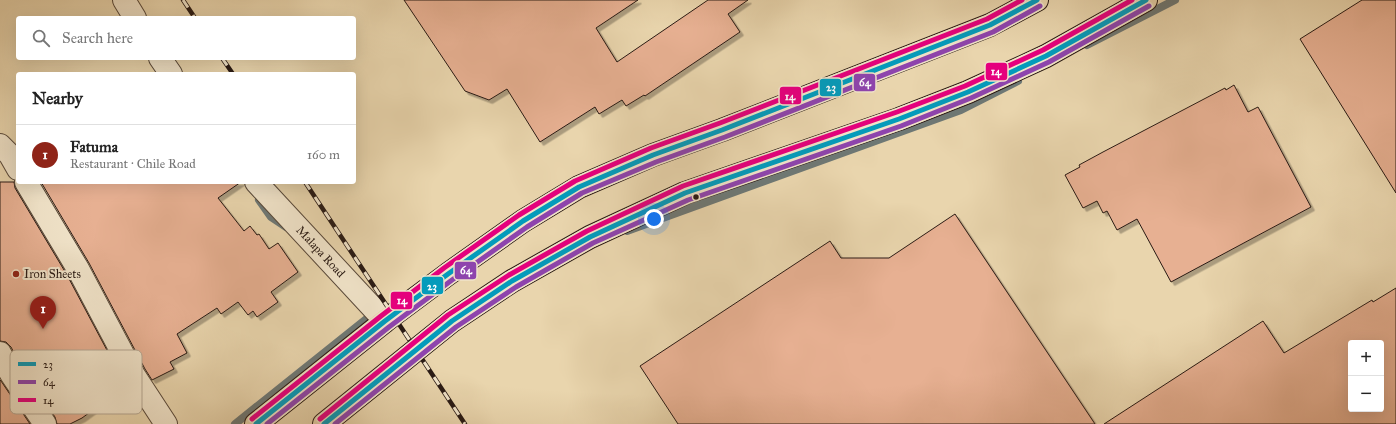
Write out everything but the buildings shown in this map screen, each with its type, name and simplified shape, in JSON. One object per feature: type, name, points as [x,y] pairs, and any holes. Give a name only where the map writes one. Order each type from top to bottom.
[{"type":"main road","points":[[256,424],[385,321],[523,221],[579,187],[653,155],[722,130],[990,25],[1037,0]]},
{"type":"main road","points":[[324,424],[452,321],[512,281],[590,237],[685,193],[899,119],[968,92],[1046,56],[1146,0]]},
{"type":"street","points":[[124,0],[134,16]]},
{"type":"street","points":[[161,60],[170,72]]},
{"type":"street","points":[[0,145],[10,155],[16,166]]},
{"type":"street","points":[[27,184],[78,269],[121,350]]},
{"type":"street","name":"Malapa Road","points":[[258,184],[385,321]]},
{"type":"street","points":[[0,353],[10,372]]},
{"type":"street","points":[[142,387],[166,424]]},
{"type":"street","points":[[38,414],[45,424]]},
{"type":"waterway","points":[[1087,45],[1175,0]]},
{"type":"waterway","points":[[627,231],[961,110],[1018,81]]},
{"type":"waterway","points":[[259,200],[271,217],[286,227]]},
{"type":"waterway","points":[[235,424],[370,316]]},
{"type":"railway","points":[[183,0],[194,16]]},
{"type":"railway","points":[[223,60],[232,72]]},
{"type":"railway","points":[[306,184],[465,424]]},
{"type":"transit line","name":"14","points":[[252,419],[381,316],[444,268],[519,215],[575,181],[651,148],[720,123],[987,19],[1022,0]]},
{"type":"transit line","name":"23","points":[[256,424],[385,321],[448,274],[523,221],[579,187],[653,155],[722,130],[990,25],[1037,0]]},
{"type":"transit line","name":"14","points":[[320,419],[448,315],[509,275],[587,231],[683,186],[897,112],[965,86],[1043,50],[1132,0]]},
{"type":"transit line","name":"23","points":[[324,424],[452,321],[512,281],[590,237],[685,193],[899,119],[968,92],[1046,56],[1146,0]]},
{"type":"transit line","name":"64","points":[[267,424],[389,327],[452,280],[527,227],[582,193],[656,162],[725,137],[993,32],[1040,6]]},
{"type":"transit line","name":"64","points":[[335,424],[456,327],[516,287],[593,243],[688,200],[901,126],[971,98],[1049,62],[1149,6]]},
{"type":"place","name":"Iron Sheets","points":[[16,274]]},
{"type":"place","name":"Fatuma","points":[[43,329]]}]
